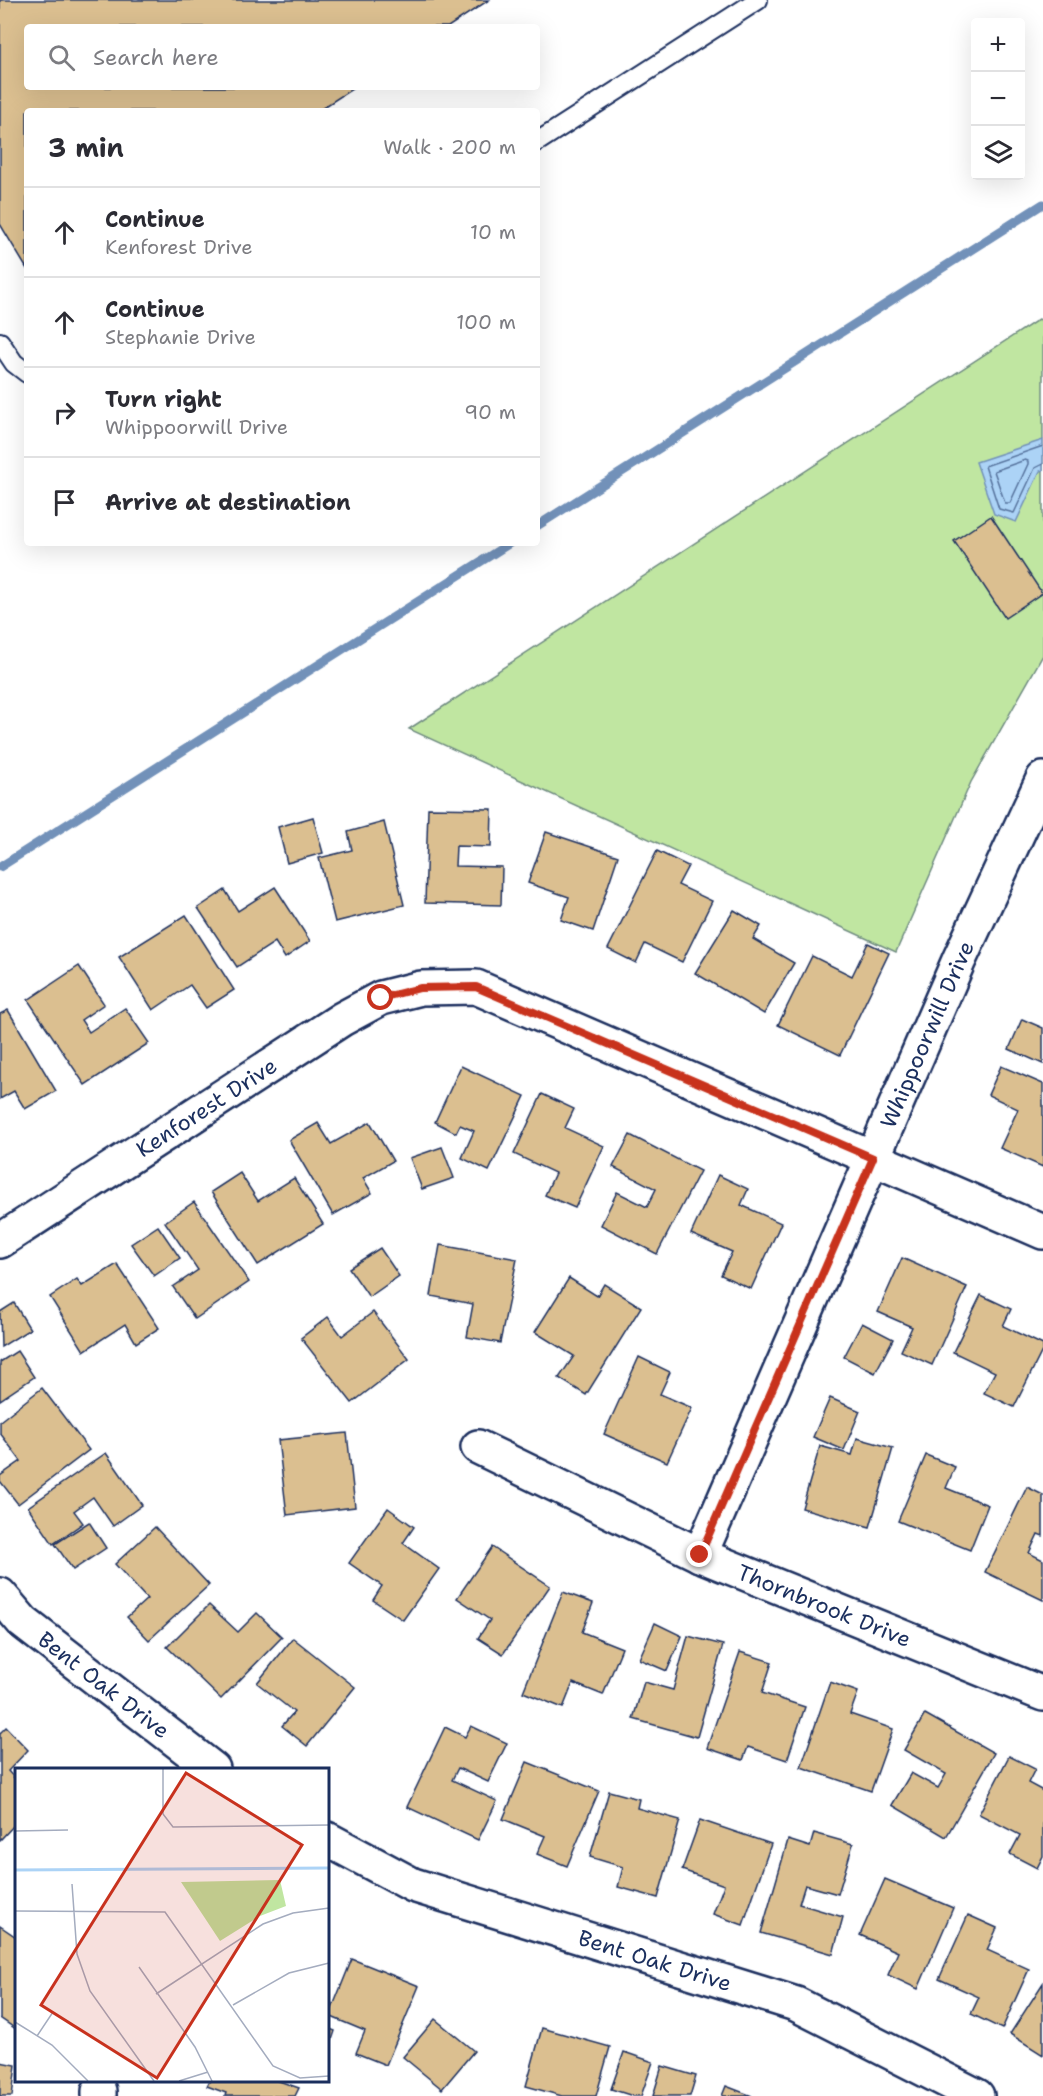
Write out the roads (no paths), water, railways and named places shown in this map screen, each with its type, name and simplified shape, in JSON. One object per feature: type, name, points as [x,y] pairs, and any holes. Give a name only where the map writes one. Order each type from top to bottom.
[{"type":"street","name":"Whippoorwill Drive","points":[[700,1555],[959,960],[1043,779]]},
{"type":"street","name":"Kenforest Drive","points":[[0,1241],[342,1019],[381,998],[420,988],[476,987],[1043,1232]]},
{"type":"street","name":"Thornbrook Drive","points":[[478,1447],[700,1555],[1043,1694]]},
{"type":"street","name":"Bent Oak Drive","points":[[0,1595],[23,1622],[212,1768]]},
{"type":"street","name":"Bent Oak Drive","points":[[328,1840],[413,1885],[796,2004],[978,2096]]},
{"type":"lane","points":[[540,140],[758,0]]},
{"type":"lane","points":[[0,342],[14,363],[24,371]]},
{"type":"water","points":[[1043,440],[1043,470],[1040,471],[1016,522],[994,514],[976,462]]},
{"type":"waterway","points":[[540,524],[1043,204]]},
{"type":"waterway","points":[[0,867],[505,546]]}]
